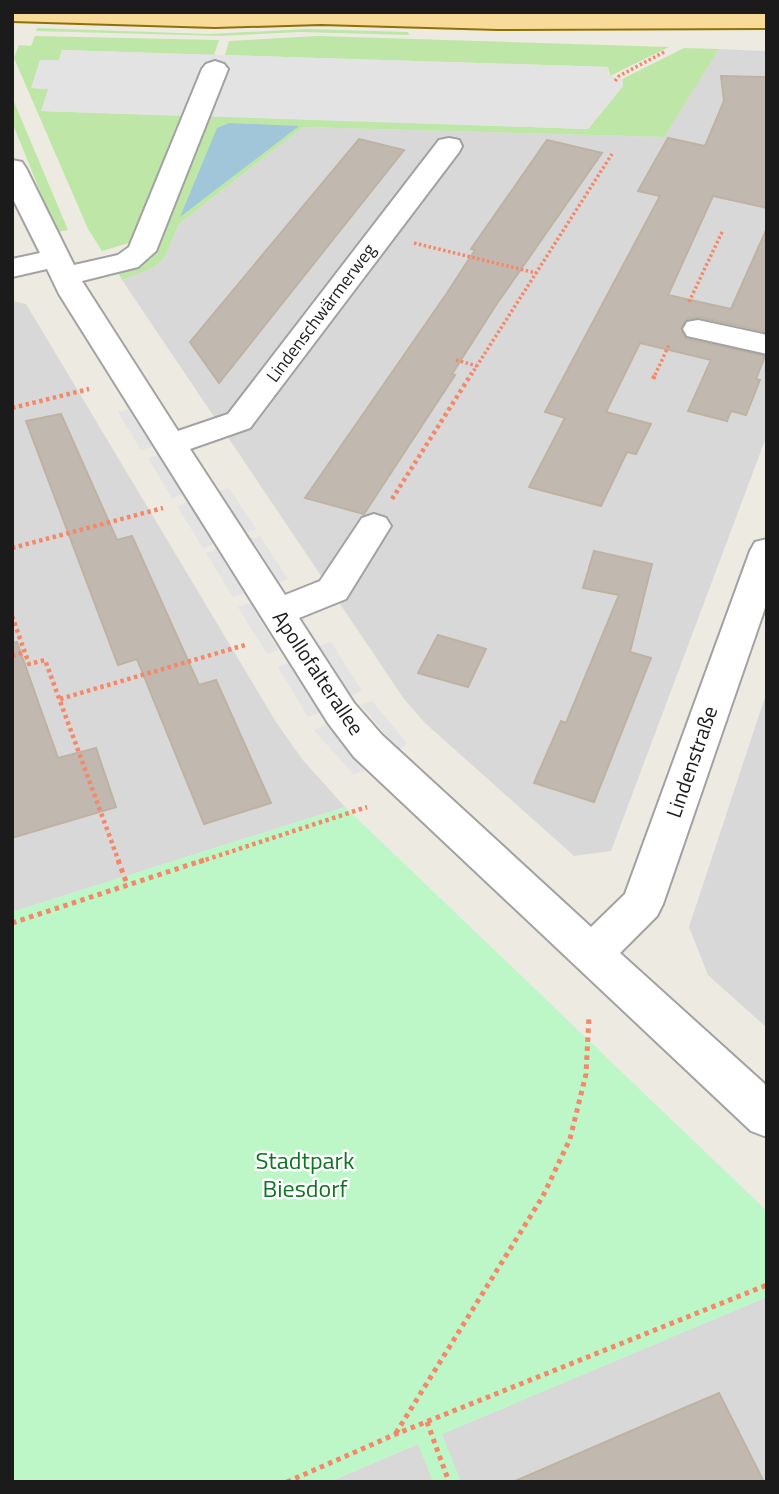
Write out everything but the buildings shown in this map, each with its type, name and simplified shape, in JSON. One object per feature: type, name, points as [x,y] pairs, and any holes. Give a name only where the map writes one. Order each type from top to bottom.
[{"type":"main road","points":[[12,14],[215,20],[464,17],[498,22],[767,37]]},
{"type":"main road","points":[[498,22],[767,21]]},
{"type":"street","points":[[12,268],[128,261],[142,251],[215,69]]},
{"type":"street","name":"Lindenschwärmerweg","points":[[169,445],[239,421],[449,146]]},
{"type":"street","name":"Apollofalterallee","points":[[12,168],[60,267],[169,445],[341,713],[368,746],[767,1116]]},
{"type":"street","points":[[698,329],[767,345]]},
{"type":"street","points":[[276,613],[333,590],[381,516]]},
{"type":"street","name":"Lindenstraße","points":[[591,954],[642,904],[767,551]]},
{"type":"path","points":[[615,81],[619,76],[677,46]]},
{"type":"path","points":[[381,516],[612,155]]},
{"type":"path","points":[[381,235],[536,274]]},
{"type":"path","points":[[456,360],[477,366]]},
{"type":"path","points":[[12,408],[89,389]]},
{"type":"path","points":[[12,548],[163,508]]},
{"type":"path","points":[[12,616],[29,664],[45,660],[127,884]]},
{"type":"path","points":[[60,699],[245,645]]},
{"type":"path","points":[[12,656],[25,652]]},
{"type":"path","points":[[12,923],[367,807]]},
{"type":"path","points":[[396,1434],[543,1196],[570,1139],[586,1074],[589,1016]]},
{"type":"path","points":[[287,1482],[396,1434],[767,1285]]},
{"type":"path","points":[[427,1422],[449,1482]]},
{"type":"shaded area","points":[[719,49],[767,51],[767,435],[611,851],[574,856],[425,723],[404,699],[122,280],[153,268],[165,257],[179,224],[303,127],[663,137]]},
{"type":"shaded area","points":[[62,50],[608,67],[608,75],[622,79],[623,86],[588,129],[41,111],[48,89],[31,88],[40,60],[59,60]]},
{"type":"shaded area","points":[[12,301],[26,304],[276,722],[302,759],[345,807],[12,912]]},
{"type":"shaded area","points":[[128,409],[152,447],[141,450],[118,412]]},
{"type":"shaded area","points":[[158,455],[183,494],[172,498],[148,458]]},
{"type":"shaded area","points":[[229,488],[256,529],[245,533],[219,491]]},
{"type":"shaded area","points":[[188,502],[214,544],[203,548],[177,506]]},
{"type":"shaded area","points":[[260,536],[288,579],[278,583],[249,539]]},
{"type":"shaded area","points":[[216,549],[244,593],[233,597],[206,553]]},
{"type":"shaded area","points":[[250,603],[278,650],[267,654],[238,607]]},
{"type":"shaded area","points":[[331,642],[362,691],[351,696],[319,646]]},
{"type":"shaded area","points":[[288,663],[320,713],[308,717],[278,667]]},
{"type":"shaded area","points":[[767,691],[767,1028],[708,975],[689,927]]},
{"type":"shaded area","points":[[372,701],[407,743],[399,750],[361,705]]},
{"type":"shaded area","points":[[326,725],[364,770],[354,775],[314,730]]},
{"type":"shaded area","points":[[767,1297],[767,1482],[329,1482],[418,1444]]},
{"type":"green space","points":[[37,28],[208,34],[308,29],[408,32],[409,35],[300,32],[221,36],[36,31]]},
{"type":"green space","points":[[35,36],[219,40],[214,55],[62,50],[59,61],[32,88],[49,89],[42,111],[187,116],[132,242],[102,251],[88,229],[14,58],[19,45],[31,46]]},
{"type":"green space","points":[[318,36],[669,47],[610,76],[608,67],[225,55],[229,41]]},
{"type":"green space","points":[[684,48],[719,49],[664,137],[303,127],[179,224],[165,257],[153,268],[122,280],[118,273],[151,259],[210,116],[588,129],[623,86],[622,79]]},
{"type":"green space","points":[[12,97],[68,230],[57,232],[55,228],[12,122]]},
{"type":"green space","name":"Stadtpark Biesdorf","points":[[345,807],[767,1211],[767,1297],[442,1434],[461,1482],[433,1482],[418,1444],[329,1482],[12,1482],[12,912]]},
{"type":"water","points":[[229,123],[299,126],[180,217],[217,128]]}]
